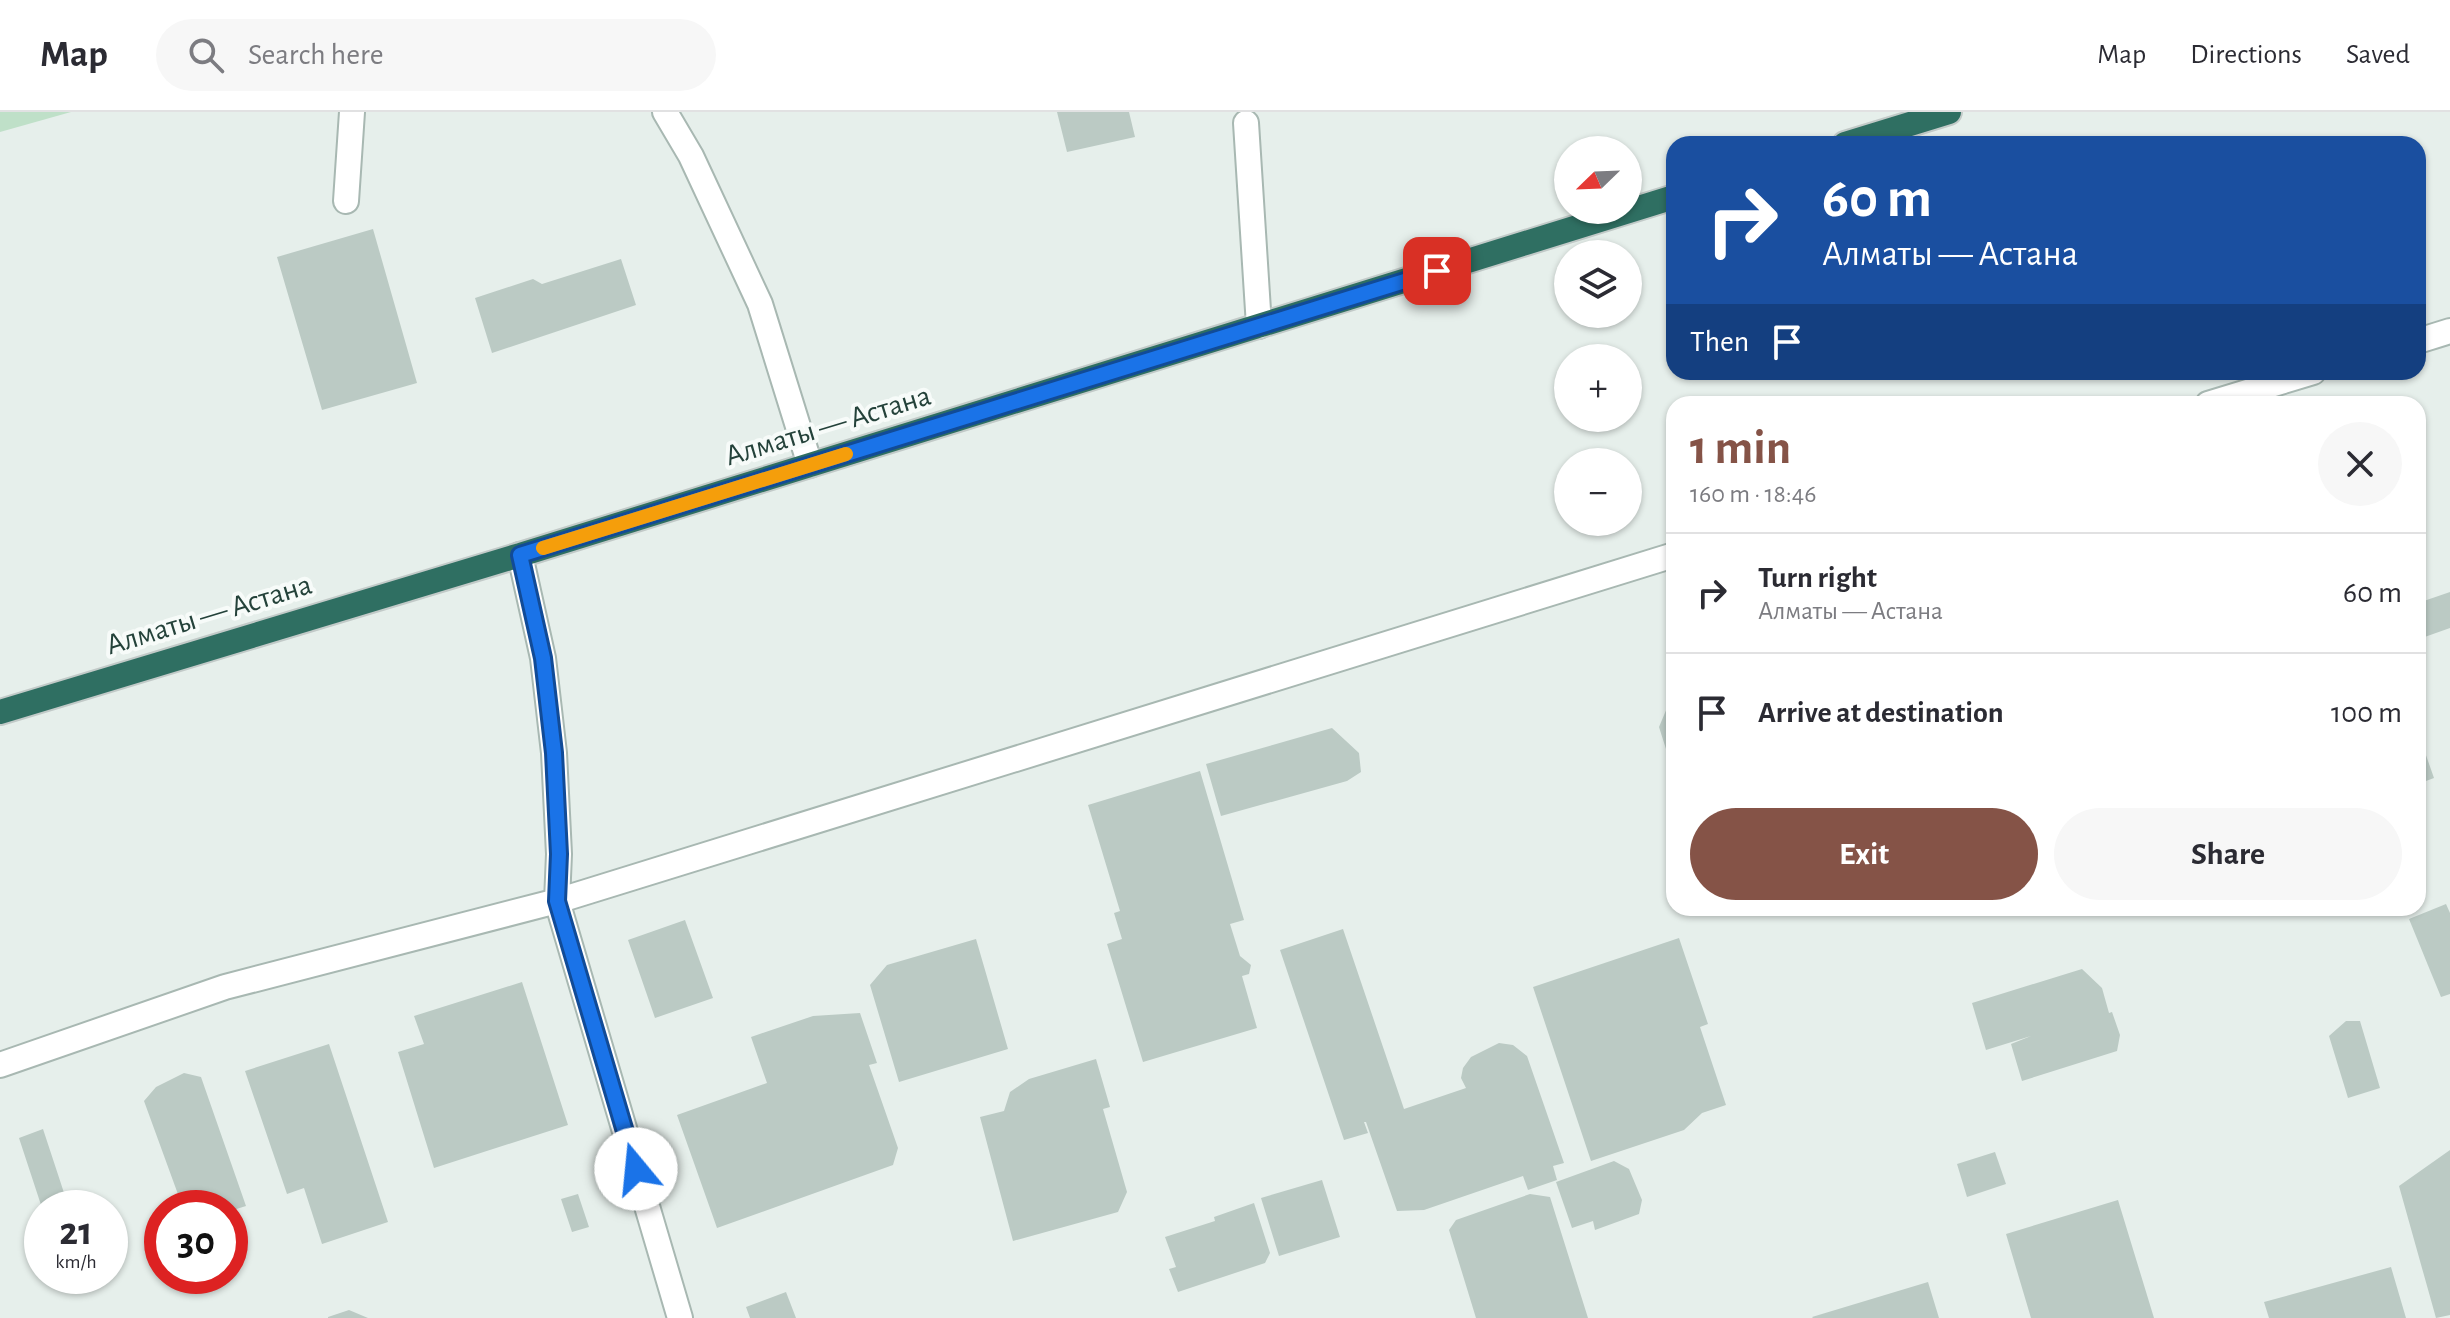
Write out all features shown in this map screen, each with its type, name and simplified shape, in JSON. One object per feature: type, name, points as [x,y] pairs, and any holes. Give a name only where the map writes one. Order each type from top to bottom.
[{"type":"highway","points":[[1871,136],[1949,112]]},
{"type":"highway","name":"Алматы — Астана","points":[[0,712],[520,555],[1666,199]]},
{"type":"street","points":[[346,201],[352,112]]},
{"type":"street","points":[[665,112],[691,156],[760,304],[810,465]]},
{"type":"street","points":[[1246,123],[1259,326]]},
{"type":"street","points":[[2426,338],[2450,331]]},
{"type":"street","points":[[2234,396],[2287,380]]},
{"type":"street","points":[[520,555],[543,658],[554,753],[559,854],[557,901],[680,1318]]},
{"type":"street","points":[[0,1065],[225,987],[557,901],[1666,557]]},
{"type":"green space","points":[[0,112],[71,112],[0,132]]},
{"type":"building","points":[[1057,112],[1129,112],[1135,137],[1067,152]]},
{"type":"building","points":[[373,229],[417,383],[322,410],[277,257]]},
{"type":"building","points":[[621,259],[636,305],[492,353],[475,298],[533,279],[542,284]]},
{"type":"building","points":[[2450,592],[2450,628],[2426,637],[2426,600]]},
{"type":"building","points":[[1666,710],[1666,749],[1659,727]]},
{"type":"building","points":[[1332,728],[1359,753],[1361,772],[1347,781],[1221,816],[1206,764]]},
{"type":"building","points":[[2426,755],[2434,778],[2426,781]]},
{"type":"building","points":[[1200,771],[1244,920],[1230,924],[1240,956],[1251,965],[1249,974],[1242,976],[1257,1028],[1143,1062],[1107,944],[1122,939],[1114,913],[1120,911],[1088,805]]},
{"type":"building","points":[[2446,904],[2450,913],[2450,994],[2441,997],[2409,919],[2426,916],[2426,912]]},
{"type":"building","points":[[685,920],[713,998],[655,1018],[628,940]]},
{"type":"building","points":[[1343,929],[1404,1109],[1466,1088],[1461,1078],[1463,1068],[1471,1057],[1499,1043],[1513,1045],[1527,1056],[1564,1163],[1553,1166],[1557,1180],[1528,1190],[1523,1176],[1424,1210],[1397,1211],[1366,1122],[1368,1133],[1344,1140],[1280,950]]},
{"type":"building","points":[[1679,938],[1708,1024],[1700,1027],[1726,1105],[1702,1113],[1684,1130],[1591,1161],[1533,987]]},
{"type":"building","points":[[976,939],[1008,1049],[899,1082],[870,985],[887,965]]},
{"type":"building","points":[[2082,969],[2102,988],[2109,1013],[2112,1012],[2120,1035],[2117,1051],[2022,1081],[2011,1044],[2031,1036],[1986,1050],[1972,1003]]},
{"type":"building","points":[[522,982],[568,1125],[434,1168],[398,1052],[424,1044],[414,1016]]},
{"type":"building","points":[[860,1013],[877,1063],[869,1065],[898,1148],[893,1165],[717,1228],[677,1115],[767,1083],[751,1037],[813,1016]]},
{"type":"building","points":[[2346,1021],[2360,1021],[2380,1088],[2348,1098],[2329,1036]]},
{"type":"building","points":[[329,1044],[388,1222],[322,1244],[304,1188],[287,1194],[245,1071]]},
{"type":"building","points":[[1096,1059],[1110,1107],[1103,1109],[1127,1192],[1118,1212],[1013,1241],[980,1117],[1004,1111],[1010,1092],[1029,1079]]},
{"type":"building","points":[[184,1073],[201,1077],[240,1190],[176,1190],[144,1101],[156,1087]]},
{"type":"building","points":[[43,1129],[63,1190],[36,1190],[19,1138]]},
{"type":"building","points":[[2450,1150],[2450,1315],[2436,1318],[2399,1186]]},
{"type":"building","points":[[1995,1152],[2006,1184],[1967,1197],[1957,1164]]},
{"type":"building","points":[[1614,1161],[1629,1169],[1642,1200],[1639,1214],[1595,1230],[1593,1221],[1572,1228],[1556,1182]]},
{"type":"building","points":[[1322,1180],[1340,1237],[1279,1256],[1261,1198]]},
{"type":"building","points":[[578,1194],[589,1227],[572,1232],[561,1199]]},
{"type":"building","points":[[1530,1194],[1550,1197],[1588,1318],[1476,1318],[1449,1230],[1456,1220]]},
{"type":"building","points":[[2118,1200],[2154,1318],[2031,1318],[2006,1234]]},
{"type":"building","points":[[1254,1203],[1270,1253],[1265,1263],[1178,1292],[1169,1269],[1176,1267],[1165,1237],[1215,1221],[1214,1217]]},
{"type":"building","points":[[2391,1267],[2406,1318],[2269,1318],[2264,1302]]},
{"type":"building","points":[[1928,1282],[1939,1318],[1812,1317]]},
{"type":"building","points":[[786,1292],[796,1318],[750,1318],[746,1307]]},
{"type":"building","points":[[349,1310],[368,1318],[328,1318],[328,1317]]},
{"type":"slow traffic","points":[[543,548],[846,454]]},
{"type":"route","points":[[636,1169],[557,901],[559,854],[554,753],[543,658],[520,555],[1437,271]]}]
